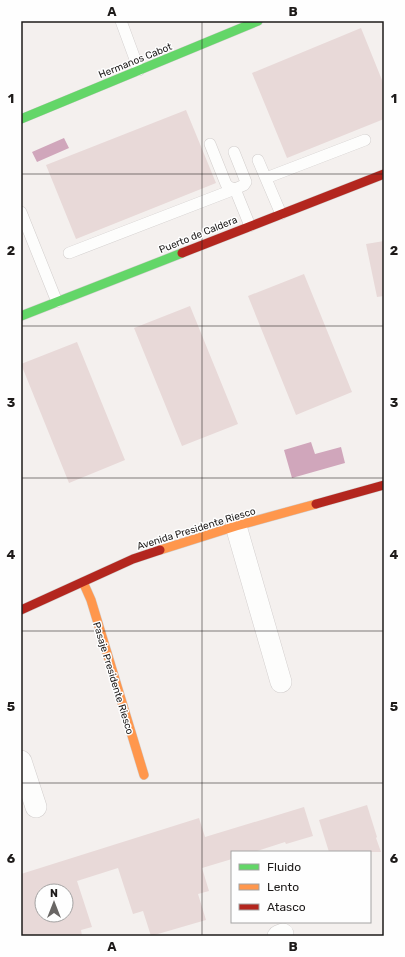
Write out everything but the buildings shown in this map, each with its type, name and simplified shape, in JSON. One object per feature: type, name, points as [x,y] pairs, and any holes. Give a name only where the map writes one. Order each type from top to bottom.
[{"type":"street","name":"Hermanos Cabot","points":[[21,119],[258,21]]},
{"type":"street","name":"Puerto de Caldera","points":[[21,316],[384,174]]},
{"type":"street","name":"Avenida Presidente Riesco","points":[[21,610],[133,559],[236,526],[384,485]]},
{"type":"street","points":[[236,526],[280,682]]},
{"type":"street","name":"Pasaje Presidente Riesco","points":[[83,582],[91,600],[144,775]]},
{"type":"street","points":[[21,761],[36,807]]},
{"type":"lane","points":[[121,21],[139,70]]},
{"type":"lane","points":[[266,178],[365,140]]},
{"type":"lane","points":[[210,144],[226,184],[228,187],[235,189]]},
{"type":"lane","points":[[69,253],[244,185],[246,182],[234,152]]},
{"type":"lane","points":[[258,160],[280,214]]},
{"type":"lane","points":[[235,189],[250,226]]},
{"type":"lane","points":[[21,212],[57,302]]},
{"type":"shaded area","points":[[64,138],[69,148],[37,162],[32,152]]},
{"type":"shaded area","points":[[311,442],[315,454],[341,447],[345,463],[292,478],[284,450]]},
{"type":"traffic: fast","points":[[21,119],[258,21]]},
{"type":"traffic: fast","points":[[21,316],[182,253]]},
{"type":"traffic: slow","points":[[160,550],[236,526],[316,504]]},
{"type":"traffic: slow","points":[[83,582],[91,600],[144,775]]},
{"type":"traffic: jam","points":[[182,253],[384,174]]},
{"type":"traffic: jam","points":[[316,504],[384,485]]},
{"type":"traffic: jam","points":[[21,610],[133,559],[160,550]]}]
